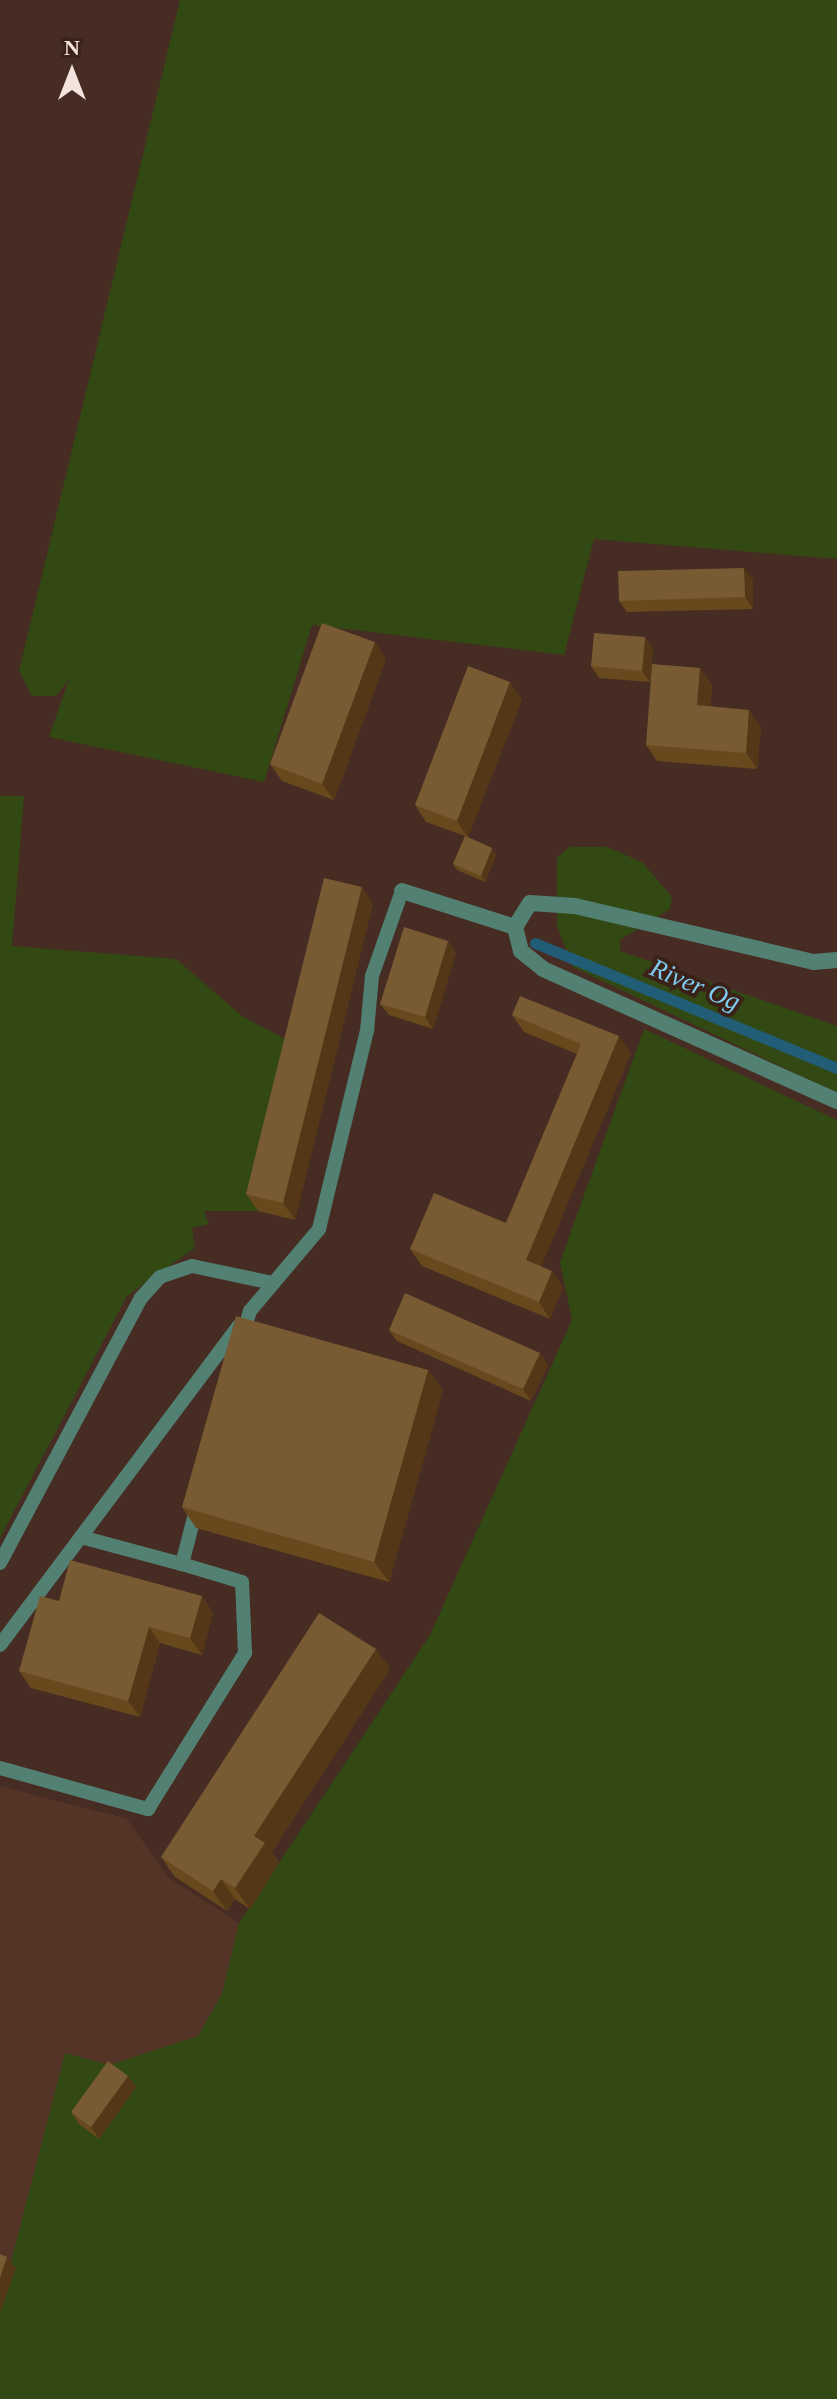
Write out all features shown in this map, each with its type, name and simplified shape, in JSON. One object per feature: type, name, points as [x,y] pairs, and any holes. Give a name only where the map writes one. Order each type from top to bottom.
[{"type":"street","points":[[402,891],[515,927]]},
{"type":"street","points":[[837,960],[814,962],[575,906],[530,903],[515,927],[521,951],[543,969],[837,1101]]},
{"type":"lane","points":[[0,1645],[250,1311],[319,1229],[367,1031],[372,976],[402,891]]},
{"type":"lane","points":[[0,1563],[141,1298],[160,1277],[192,1266],[273,1283]]},
{"type":"lane","points":[[238,1356],[250,1311]]},
{"type":"lane","points":[[182,1564],[202,1490]]},
{"type":"lane","points":[[0,1768],[148,1809],[245,1653],[242,1582],[81,1537]]},
{"type":"shaded area","points":[[0,1786],[127,1819],[169,1878],[239,1923],[222,1994],[198,2036],[109,2065],[65,2053],[0,2304]]},
{"type":"green space","points":[[180,0],[837,0],[837,559],[594,539],[564,655],[312,625],[264,782],[49,737],[69,679],[56,696],[32,696],[19,671]]},
{"type":"green space","points":[[0,796],[24,796],[12,946],[176,959],[242,1016],[298,1046],[258,1211],[204,1211],[209,1224],[192,1228],[195,1248],[127,1296],[0,1538]]},
{"type":"green space","points":[[569,847],[607,847],[642,862],[672,897],[670,909],[620,940],[620,951],[837,1026],[837,1093],[573,967],[557,925],[557,858]]},
{"type":"green space","points":[[644,1029],[837,1120],[837,2399],[0,2399],[0,2304],[65,2053],[109,2065],[198,2036],[222,1994],[239,1923],[430,1635],[572,1320],[560,1262]]},
{"type":"building","points":[[744,568],[745,597],[619,601],[618,571]]},
{"type":"building","points":[[322,623],[375,642],[322,784],[270,764]]},
{"type":"building","points":[[594,633],[645,637],[642,671],[591,666]]},
{"type":"building","points":[[652,664],[700,668],[697,705],[749,710],[746,753],[646,745]]},
{"type":"building","points":[[468,666],[510,682],[457,821],[415,805]]},
{"type":"building","points":[[465,836],[492,848],[481,876],[453,864]]},
{"type":"building","points":[[324,878],[362,887],[283,1203],[246,1194]]},
{"type":"building","points":[[404,927],[448,941],[425,1017],[380,1004]]},
{"type":"building","points":[[520,996],[619,1036],[526,1260],[552,1271],[539,1302],[410,1249],[434,1193],[506,1223],[581,1044],[512,1015]]},
{"type":"building","points":[[405,1293],[540,1353],[523,1389],[389,1330]]},
{"type":"building","points":[[236,1316],[428,1370],[374,1562],[182,1507]]},
{"type":"building","points":[[70,1560],[202,1596],[190,1638],[149,1627],[128,1701],[19,1671],[40,1596],[59,1601]]},
{"type":"building","points":[[319,1613],[376,1649],[254,1836],[265,1843],[235,1888],[221,1879],[213,1891],[161,1857]]},
{"type":"building","points":[[108,2061],[128,2076],[91,2127],[71,2112]]},
{"type":"building","points":[[0,2254],[7,2257],[0,2278]]},
{"type":"waterway","name":"River Og","points":[[535,943],[837,1068]]}]
